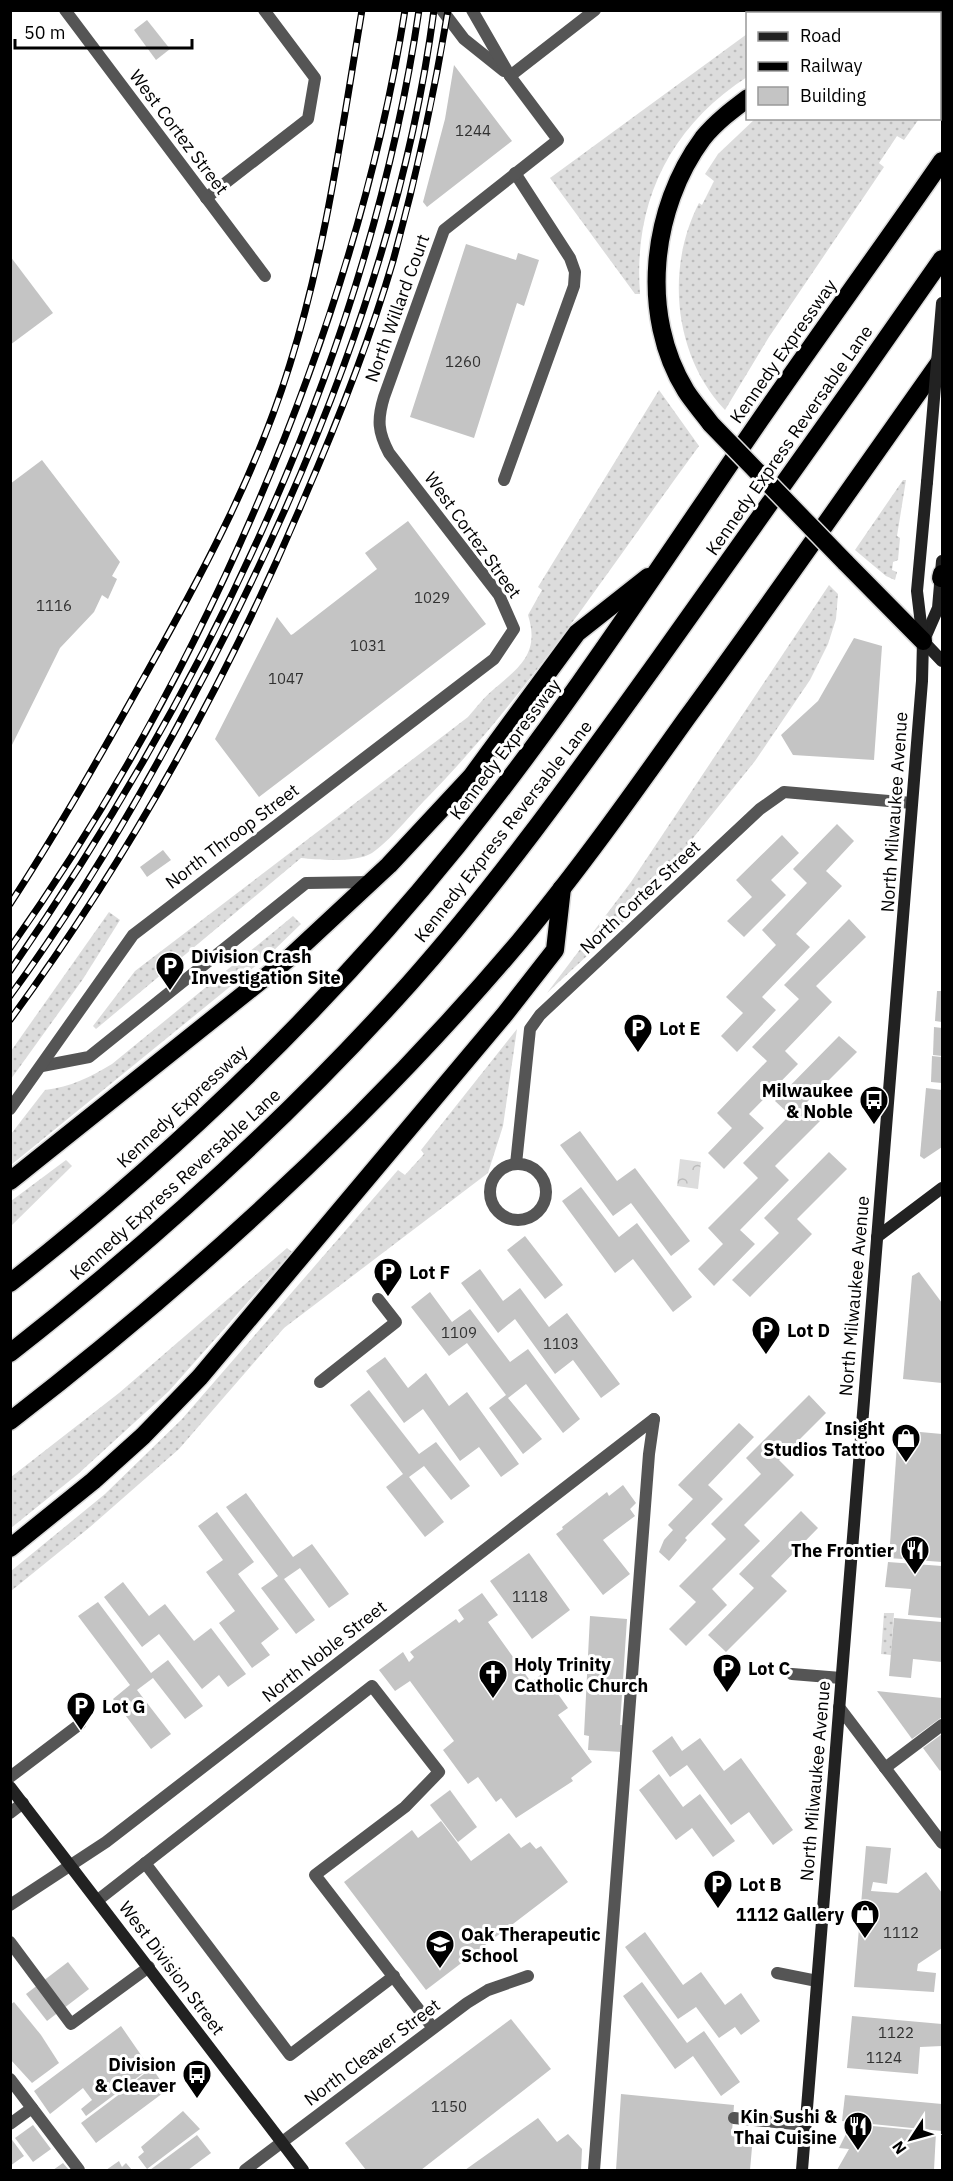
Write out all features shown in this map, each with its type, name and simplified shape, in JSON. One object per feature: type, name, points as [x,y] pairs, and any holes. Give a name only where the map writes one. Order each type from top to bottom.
[{"type":"highway","points":[[746,99],[726,114],[704,137],[687,162],[664,225],[657,260],[657,297],[670,357],[686,390],[711,424],[923,641]]},
{"type":"highway","name":"Kennedy Expressway","points":[[10,1283],[70,1236],[184,1135],[282,1042],[455,849],[540,741],[942,161]]},
{"type":"highway","name":"Kennedy Express Reversable Lane","points":[[10,1353],[94,1287],[227,1170],[340,1058],[411,981],[574,778],[942,259]]},
{"type":"highway","points":[[10,1421],[110,1343],[290,1184],[469,998],[562,888],[710,687],[942,359]]},
{"type":"highway","points":[[10,1181],[279,967],[371,882],[471,777],[577,633],[664,565]]},
{"type":"highway","points":[[10,1548],[135,1443],[200,1377],[505,1014],[555,950],[562,888]]},
{"type":"main road","name":"North Milwaukee Avenue","points":[[802,2170],[912,803],[923,641],[917,591],[942,303]]},
{"type":"main road","name":"North Milwaukee Avenue","points":[[923,641],[939,608],[942,571]]},
{"type":"main road","points":[[923,641],[942,661]]},
{"type":"main road","points":[[877,1236],[942,1188]]},
{"type":"main road","name":"West Division Street","points":[[10,1787],[303,2170]]},
{"type":"street","name":"West Cortez Street","points":[[65,10],[265,276]]},
{"type":"street","points":[[207,198],[308,119],[315,78],[264,10]]},
{"type":"street","points":[[442,10],[464,39],[510,76]]},
{"type":"street","points":[[472,10],[510,76]]},
{"type":"street","points":[[510,76],[595,10]]},
{"type":"street","name":"North Willard Court","points":[[379,433],[378,417],[384,397],[439,240],[452,222],[558,140],[510,76]]},
{"type":"street","points":[[504,480],[574,286],[575,272],[570,258],[515,173]]},
{"type":"street","name":"West Cortez Street","points":[[379,433],[390,453],[499,595],[514,629]]},
{"type":"street","name":"North Throop Street","points":[[10,1109],[133,935],[494,659],[514,629]]},
{"type":"street","name":"North Cortez Street","points":[[516,1164],[530,1029],[560,996],[760,809],[784,792],[912,803]]},
{"type":"street","points":[[42,1066],[89,1057],[306,884],[371,882]]},
{"type":"street","points":[[516,1164],[525,1165],[540,1175],[546,1192],[540,1209],[534,1215],[518,1220],[510,1219],[496,1210],[490,1194],[494,1177],[508,1166],[516,1164]]},
{"type":"street","points":[[320,1382],[396,1322],[378,1299]]},
{"type":"street","name":"North Noble Street","points":[[10,1905],[106,1842],[654,1419],[649,1454],[594,2170]]},
{"type":"street","points":[[792,1674],[842,1678]]},
{"type":"street","points":[[98,1900],[372,1686],[439,1772],[405,1807],[315,1875],[433,2028]]},
{"type":"street","points":[[839,1707],[942,1843]]},
{"type":"street","points":[[10,1777],[80,1724]]},
{"type":"street","points":[[885,1768],[942,1725]]},
{"type":"street","points":[[10,1813],[23,1803]]},
{"type":"street","points":[[145,1863],[290,2055],[394,1976]]},
{"type":"street","points":[[10,1942],[71,2024],[148,1967]]},
{"type":"street","points":[[777,1973],[817,1982]]},
{"type":"street","name":"North Cleaver Street","points":[[245,2170],[433,2028],[488,1990],[528,1976]]},
{"type":"street","points":[[10,2079],[80,2170]]},
{"type":"street","points":[[10,2124],[32,2108]]},
{"type":"street","points":[[734,2118],[805,2125]]},
{"type":"green space","points":[[781,10],[865,10],[863,12],[778,12]]},
{"type":"green space","points":[[746,35],[746,78],[720,97],[677,143],[650,198],[639,260],[640,294],[635,294],[550,178]]},
{"type":"green space","points":[[754,120],[918,120],[904,140],[897,136],[879,163],[884,167],[769,337],[725,410],[708,388],[685,338],[680,311],[679,283],[688,229],[699,203],[702,205],[714,181],[705,174],[718,154]]},
{"type":"green space","points":[[659,390],[699,446],[569,627],[500,716],[464,758],[379,848],[365,856],[347,860],[301,858],[96,1029],[93,1026],[135,971],[468,717],[487,695],[512,674],[529,649],[531,628],[528,615],[542,590],[538,587]]},
{"type":"green space","points":[[903,480],[906,480],[897,536],[900,538],[898,560],[893,562],[892,570],[897,572],[895,580],[886,576],[855,550]]},
{"type":"green space","points":[[829,585],[838,594],[836,619],[828,644],[810,680],[755,761],[632,914],[547,993],[631,882]]},
{"type":"green space","points":[[109,912],[120,920],[83,979],[11,1079],[11,1051]]},
{"type":"green space","points":[[293,916],[301,924],[269,955],[11,1165],[11,1134],[45,1090],[80,1081],[112,1064]]},
{"type":"green space","points":[[517,1029],[503,1126],[488,1173],[284,1328],[179,1449],[90,1527],[11,1591],[11,1571],[105,1494],[182,1419],[398,1170],[405,1175],[424,1154],[421,1150]]},
{"type":"green space","points":[[680,1159],[701,1162],[698,1189],[677,1186]]},
{"type":"green space","points":[[66,1160],[72,1166],[11,1226],[11,1201]]},
{"type":"green space","points":[[287,1248],[292,1252],[169,1391],[78,1474],[11,1528],[11,1477],[119,1393]]},
{"type":"green space","points":[[884,1613],[894,1613],[891,1655],[881,1654]]},
{"type":"building","points":[[147,20],[170,49],[156,60],[134,30]]},
{"type":"building","points":[[454,65],[512,141],[427,207],[423,202],[445,119]]},
{"type":"building","points":[[466,244],[516,260],[518,253],[539,260],[524,306],[517,303],[474,438],[410,417]]},
{"type":"building","points":[[10,256],[53,313],[10,345]]},
{"type":"building","points":[[42,460],[120,562],[112,576],[117,579],[108,599],[102,595],[94,612],[60,648],[10,749],[10,484]]},
{"type":"building","points":[[408,521],[486,624],[259,797],[215,739],[277,617],[291,635],[293,634],[377,569],[365,553]]},
{"type":"building","points":[[854,638],[882,646],[874,760],[793,755],[781,735],[818,701]]},
{"type":"building","points":[[837,824],[854,841],[826,871],[842,886],[796,934],[810,947],[762,997],[776,1010],[737,1052],[721,1036],[743,1013],[726,997],[776,945],[762,930],[807,883],[793,869]]},
{"type":"building","points":[[782,835],[799,853],[771,880],[786,895],[744,937],[727,921],[752,897],[736,880]]},
{"type":"building","points":[[163,850],[171,860],[147,877],[140,867]]},
{"type":"building","points":[[849,919],[866,937],[816,986],[832,1002],[785,1051],[798,1064],[749,1114],[764,1128],[724,1169],[708,1153],[732,1128],[717,1113],[767,1061],[752,1047],[799,999],[784,985]]},
{"type":"building","points":[[937,991],[942,991],[942,1022],[935,1021]]},
{"type":"building","points":[[934,1027],[942,1028],[942,1056],[933,1055]]},
{"type":"building","points":[[839,1036],[857,1052],[807,1102],[823,1118],[775,1166],[789,1180],[740,1230],[755,1244],[714,1286],[698,1269],[723,1244],[708,1228],[758,1178],[743,1163],[790,1115],[775,1101]]},
{"type":"building","points":[[932,1056],[942,1057],[942,1083],[931,1082]]},
{"type":"building","points":[[926,1088],[942,1090],[942,1147],[924,1159],[920,1156]]},
{"type":"building","points":[[580,1131],[617,1181],[635,1168],[690,1241],[671,1256],[631,1203],[613,1216],[560,1145]]},
{"type":"building","points":[[829,1152],[847,1169],[797,1219],[812,1234],[750,1297],[732,1280],[779,1233],[764,1218]]},
{"type":"building","points":[[581,1187],[619,1237],[637,1223],[692,1297],[673,1312],[633,1259],[615,1273],[562,1201]]},
{"type":"building","points":[[525,1236],[563,1285],[545,1299],[507,1250]]},
{"type":"building","points":[[480,1269],[503,1301],[520,1288],[549,1327],[567,1313],[620,1384],[601,1398],[573,1360],[555,1374],[515,1319],[498,1333],[461,1283]]},
{"type":"building","points":[[919,1272],[942,1303],[942,1383],[903,1379],[912,1276]]},
{"type":"building","points":[[430,1292],[452,1322],[470,1309],[510,1362],[528,1349],[580,1419],[563,1433],[526,1384],[508,1398],[542,1439],[523,1454],[489,1408],[506,1395],[467,1343],[449,1356],[411,1307]]},
{"type":"building","points":[[385,1357],[408,1388],[426,1373],[449,1406],[467,1392],[519,1464],[501,1477],[479,1447],[460,1461],[423,1409],[404,1423],[366,1371]]},
{"type":"building","points":[[369,1390],[419,1454],[436,1442],[470,1486],[451,1500],[424,1466],[409,1477],[444,1522],[425,1537],[386,1487],[403,1474],[350,1405]]},
{"type":"building","points":[[809,1395],[826,1413],[779,1460],[794,1475],[744,1525],[760,1541],[712,1589],[727,1605],[686,1646],[669,1629],[696,1602],[679,1586],[726,1539],[711,1524],[761,1474],[746,1458]]},
{"type":"building","points":[[739,1423],[754,1437],[708,1485],[723,1499],[685,1538],[687,1540],[669,1561],[659,1552],[664,1540],[673,1530],[668,1525],[693,1499],[678,1485]]},
{"type":"building","points":[[898,1430],[942,1434],[942,1562],[889,1558]]},
{"type":"building","points":[[623,1485],[636,1503],[630,1509],[635,1516],[603,1540],[630,1574],[603,1595],[556,1534],[607,1492],[609,1496]]},
{"type":"building","points":[[246,1493],[293,1557],[312,1544],[349,1594],[329,1608],[300,1568],[284,1579],[315,1620],[296,1634],[261,1588],[278,1576],[226,1507]]},
{"type":"building","points":[[801,1511],[818,1528],[771,1576],[787,1591],[726,1652],[708,1635],[754,1588],[739,1574]]},
{"type":"building","points":[[217,1512],[254,1562],[238,1574],[279,1629],[261,1643],[270,1655],[252,1668],[219,1623],[235,1611],[206,1572],[223,1560],[198,1526]]},
{"type":"building","points":[[529,1553],[570,1610],[532,1639],[490,1581]]},
{"type":"building","name":"The Frontier","points":[[888,1562],[942,1566],[942,1618],[908,1615],[911,1589],[885,1587]]},
{"type":"building","points":[[123,1582],[149,1616],[165,1604],[194,1641],[211,1628],[246,1674],[228,1687],[219,1675],[202,1689],[159,1634],[142,1647],[104,1597]]},
{"type":"building","name":"Holy Trinity Catholic Church","points":[[482,1593],[498,1615],[488,1622],[531,1682],[543,1673],[568,1708],[558,1715],[592,1762],[571,1778],[573,1781],[516,1818],[501,1798],[496,1802],[478,1777],[468,1784],[443,1750],[454,1741],[410,1681],[395,1691],[379,1670],[403,1652],[409,1662],[414,1657],[410,1652],[456,1619],[459,1623],[464,1619],[458,1610]]},
{"type":"building","points":[[98,1602],[151,1673],[168,1660],[203,1706],[185,1719],[153,1678],[137,1690],[171,1734],[151,1749],[113,1699],[130,1685],[78,1616]]},
{"type":"building","points":[[590,1616],[627,1619],[620,1725],[623,1725],[622,1752],[588,1750],[589,1736],[584,1735]]},
{"type":"building","points":[[894,1618],[942,1622],[942,1662],[913,1659],[911,1678],[889,1676]]},
{"type":"building","points":[[877,1691],[942,1698],[942,1717],[912,1739]]},
{"type":"building","points":[[942,1734],[942,1769],[940,1771],[923,1748]]},
{"type":"building","points":[[672,1736],[682,1751],[700,1738],[724,1771],[741,1758],[793,1830],[773,1845],[749,1812],[731,1825],[687,1765],[670,1777],[652,1751]]},
{"type":"building","points":[[659,1774],[683,1807],[700,1794],[735,1841],[713,1857],[692,1828],[676,1840],[639,1790]]},
{"type":"building","points":[[450,1790],[477,1827],[458,1842],[430,1805]]},
{"type":"building","points":[[441,1821],[471,1861],[509,1833],[521,1848],[530,1842],[536,1849],[541,1846],[568,1882],[426,1990],[344,1882],[412,1830],[418,1838]]},
{"type":"building","points":[[866,1846],[891,1848],[887,1884],[873,1882],[871,1891],[898,1893],[926,1872],[942,1893],[942,1948],[918,1964],[917,1971],[936,1973],[934,1992],[854,1987]]},
{"type":"building","points":[[645,1932],[683,1985],[701,1972],[725,2005],[741,1993],[760,2021],[741,2035],[735,2027],[719,2038],[696,2007],[678,2019],[625,1947]]},
{"type":"building","points":[[68,1962],[89,1989],[47,2021],[26,1994]]},
{"type":"building","points":[[642,1982],[687,2043],[704,2031],[740,2082],[721,2096],[693,2056],[675,2069],[623,1996]]},
{"type":"building","points":[[14,2002],[41,2035],[59,2063],[32,2083],[10,2059],[10,2005]]},
{"type":"building","points":[[852,2016],[942,2024],[942,2046],[920,2047],[918,2074],[847,2068]]},
{"type":"building","points":[[511,2019],[551,2069],[421,2170],[366,2170],[345,2143]]},
{"type":"building","points":[[121,2026],[150,2068],[86,2116],[81,2109],[92,2100],[83,2088],[50,2114],[34,2091]]},
{"type":"building","points":[[152,2068],[167,2090],[96,2143],[81,2123],[125,2090],[132,2090],[132,2083]]},
{"type":"building","points":[[621,2094],[734,2105],[732,2132],[753,2136],[750,2170],[616,2170]]},
{"type":"building","points":[[845,2095],[942,2104],[942,2131],[842,2121]]},
{"type":"building","points":[[183,2111],[200,2129],[147,2169],[138,2157],[144,2152],[141,2147]]},
{"type":"building","points":[[538,2118],[557,2142],[568,2134],[582,2149],[581,2170],[465,2170]]},
{"type":"building","points":[[851,2124],[936,2132],[934,2170],[837,2170],[849,2149],[839,2148]]},
{"type":"building","points":[[33,2125],[51,2149],[33,2162],[15,2138]]},
{"type":"building","points":[[197,2135],[211,2153],[188,2170],[150,2170]]},
{"type":"building","points":[[10,2137],[24,2156],[10,2166]]},
{"type":"building","points":[[119,2161],[122,2167],[126,2163],[132,2170],[106,2170]]},
{"type":"building","points":[[63,2163],[69,2170],[53,2170]]},
{"type":"railway","points":[[10,904],[49,843],[176,620],[231,513],[263,440],[290,364],[314,277],[332,188],[362,10]]},
{"type":"railway","points":[[10,948],[79,845],[144,735],[204,620],[259,500],[307,378],[348,255],[381,132],[405,10]]},
{"type":"railway","points":[[10,971],[82,862],[150,749],[213,633],[270,513],[319,391],[361,266],[395,139],[419,10]]},
{"type":"railway","points":[[10,996],[84,888],[172,737],[234,618],[310,451],[344,365],[399,190],[419,101],[434,10]]},
{"type":"railway","points":[[10,1020],[95,897],[172,769],[241,637],[303,501],[352,382],[393,261],[424,136],[448,10]]},
{"type":"place","name":"Division Crash Investigation Site","points":[[170,992]]},
{"type":"place","name":"Lot E","points":[[638,1054]]},
{"type":"place","name":"Milwaukee & Noble","points":[[874,1126]]},
{"type":"place","name":"Lot F","points":[[388,1298]]},
{"type":"place","name":"Lot D","points":[[766,1356]]},
{"type":"place","name":"Insight Studios Tattoo","points":[[906,1464]]},
{"type":"place","name":"The Frontier","points":[[915,1576]]},
{"type":"place","name":"Lot C","points":[[727,1694]]},
{"type":"place","name":"Holy Trinity Catholic Church","points":[[493,1700]]},
{"type":"place","name":"Lot G","points":[[81,1732]]},
{"type":"place","name":"Lot B","points":[[718,1910]]},
{"type":"place","name":"1112 Gallery","points":[[865,1940]]},
{"type":"place","name":"Oak Therapeutic School","points":[[440,1970]]},
{"type":"place","name":"Division & Cleaver","points":[[197,2100]]},
{"type":"place","name":"Kin Sushi & Thai Cuisine","points":[[858,2152]]}]
